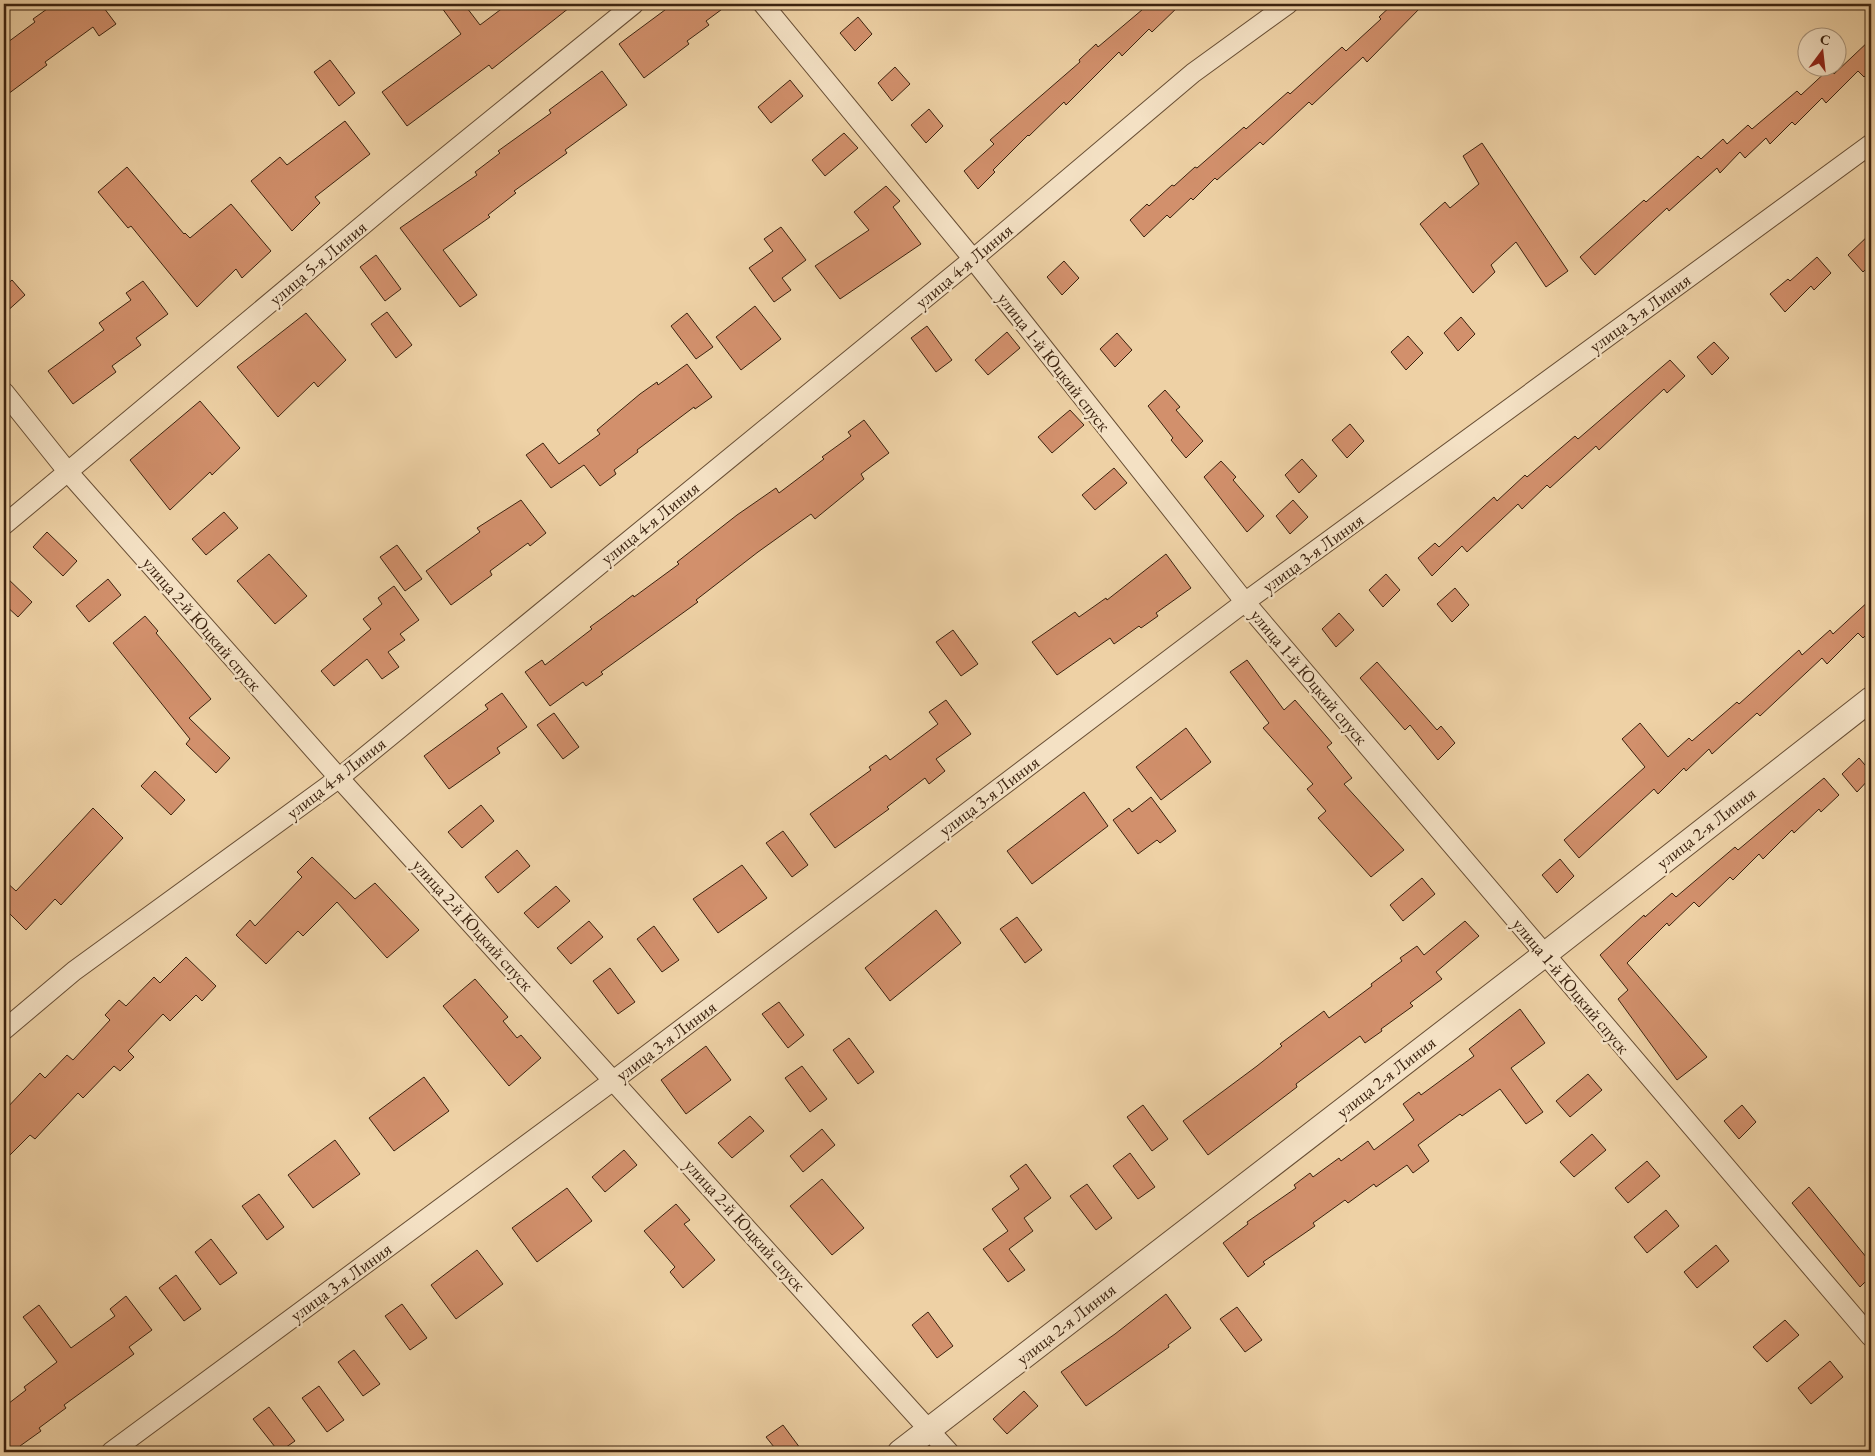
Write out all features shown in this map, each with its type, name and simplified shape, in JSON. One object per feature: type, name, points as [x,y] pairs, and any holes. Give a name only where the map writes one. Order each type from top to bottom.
[{"type":"street","name":"улица 5-я Линия","points":[[4,525],[394,199],[634,4]]},
{"type":"street","name":"улица 1-й Юцкий спуск","points":[[763,4],[973,259],[1245,602],[1871,1337]]},
{"type":"street","name":"улица 4-я Линия","points":[[4,1030],[74,971],[339,778],[973,259],[1192,73],[1288,4]]},
{"type":"street","name":"улица 3-я Линия","points":[[111,1452],[614,1080],[1245,602],[1871,144]]},
{"type":"street","name":"улица 2-й Юцкий спуск","points":[[4,392],[68,472],[339,778],[950,1452]]},
{"type":"street","name":"улица 2-я Линия","points":[[900,1452],[1544,955],[1871,699]]},
{"type":"building","points":[[54,4],[101,4],[116,24],[99,36],[93,27],[45,62],[47,65],[4,97],[4,45],[35,22],[33,19]]},
{"type":"building","points":[[439,4],[464,4],[480,25],[508,4],[574,4],[492,69],[489,65],[407,126],[382,92],[461,34]]},
{"type":"building","points":[[673,4],[729,4],[706,21],[709,25],[687,41],[689,44],[644,78],[619,44]]},
{"type":"building","points":[[1149,4],[1181,4],[1152,32],[1149,29],[1122,56],[1119,52],[1066,105],[1064,102],[993,170],[995,172],[978,189],[964,171],[994,144],[990,140],[1080,62],[1079,60],[1096,44],[1098,47]]},
{"type":"building","points":[[1393,4],[1424,4],[1367,62],[1363,57],[1312,105],[1309,102],[1263,145],[1260,142],[1217,180],[1215,178],[1193,200],[1191,198],[1170,218],[1167,215],[1144,237],[1130,220],[1147,204],[1149,206],[1172,185],[1174,186],[1195,167],[1197,168],[1288,92],[1290,94],[1342,47],[1346,51],[1381,19],[1379,17]]},
{"type":"building","points":[[858,17],[872,34],[855,51],[840,33]]},
{"type":"building","points":[[1871,39],[1871,70],[1864,77],[1858,71],[1826,103],[1822,98],[1795,125],[1792,122],[1770,144],[1766,138],[1745,158],[1740,152],[1720,173],[1717,168],[1669,211],[1667,208],[1595,275],[1580,257],[1644,200],[1646,202],[1698,156],[1701,159],[1723,139],[1727,144],[1748,125],[1752,129],[1797,91],[1801,95],[1819,78],[1848,78],[1848,61]]},
{"type":"building","points":[[330,60],[355,93],[339,106],[314,72]]},
{"type":"building","points":[[895,67],[910,84],[892,101],[878,83]]},
{"type":"building","points":[[602,71],[627,105],[565,150],[567,153],[514,191],[516,193],[488,215],[490,217],[443,250],[477,295],[460,307],[400,228],[477,175],[475,172],[500,153],[498,151],[551,113],[549,110]]},
{"type":"building","points":[[790,80],[803,96],[771,123],[758,107]]},
{"type":"building","points":[[929,109],[943,126],[926,143],[911,125]]},
{"type":"building","points":[[345,121],[370,154],[315,197],[320,203],[292,231],[251,181],[280,157],[287,165]]},
{"type":"building","points":[[844,133],[858,148],[825,176],[812,160]]},
{"type":"building","points":[[1482,143],[1568,271],[1546,287],[1516,242],[1491,265],[1495,272],[1473,293],[1420,224],[1445,202],[1450,208],[1479,184],[1463,156]]},
{"type":"building","points":[[127,167],[184,234],[190,238],[231,204],[271,251],[242,278],[236,269],[197,307],[131,226],[128,228],[98,192]]},
{"type":"building","points":[[886,186],[900,201],[893,207],[921,244],[840,299],[815,266],[869,230],[854,212]]},
{"type":"building","points":[[781,227],[806,260],[782,278],[791,290],[774,302],[749,268],[773,251],[764,239]]},
{"type":"building","points":[[1871,233],[1871,264],[1863,272],[1848,255]]},
{"type":"building","points":[[376,255],[401,289],[385,301],[360,267]]},
{"type":"building","points":[[1817,257],[1831,273],[1814,290],[1811,286],[1785,312],[1770,294],[1788,279],[1790,281]]},
{"type":"building","points":[[1064,261],[1079,278],[1062,295],[1047,277]]},
{"type":"building","points":[[12,280],[25,295],[4,314],[4,287]]},
{"type":"building","points":[[143,281],[168,314],[136,338],[141,345],[112,366],[116,372],[73,404],[48,371],[104,330],[99,323],[131,300],[126,293]]},
{"type":"building","points":[[755,306],[781,339],[741,370],[716,337]]},
{"type":"building","points":[[387,312],[412,345],[396,358],[371,324]]},
{"type":"building","points":[[306,313],[346,360],[318,387],[314,382],[278,417],[237,367]]},
{"type":"building","points":[[687,313],[713,347],[696,359],[671,326]]},
{"type":"building","points":[[1461,317],[1475,334],[1458,351],[1444,333]]},
{"type":"building","points":[[927,326],[952,360],[936,372],[911,338]]},
{"type":"building","points":[[1007,332],[1020,348],[988,375],[975,360]]},
{"type":"building","points":[[1117,333],[1132,350],[1115,367],[1100,349]]},
{"type":"building","points":[[1408,336],[1423,353],[1406,370],[1391,352]]},
{"type":"building","points":[[1714,342],[1729,358],[1712,375],[1697,357]]},
{"type":"building","points":[[1670,360],[1685,376],[1667,393],[1664,389],[1599,450],[1596,446],[1550,488],[1547,485],[1522,509],[1518,504],[1467,552],[1462,546],[1432,576],[1418,558],[1435,543],[1439,547],[1494,497],[1497,501],[1525,475],[1527,477],[1575,436],[1578,439]]},
{"type":"building","points":[[687,364],[712,397],[695,409],[694,407],[637,450],[638,452],[614,470],[616,474],[600,486],[584,465],[551,488],[526,455],[543,443],[559,464],[600,434],[597,430],[640,394],[657,382],[658,385]]},
{"type":"building","points":[[1165,390],[1180,407],[1176,410],[1203,441],[1186,458],[1148,406]]},
{"type":"building","points":[[200,401],[240,448],[212,475],[210,472],[170,510],[130,460]]},
{"type":"building","points":[[1070,410],[1084,425],[1052,453],[1038,437]]},
{"type":"building","points":[[864,420],[889,453],[861,474],[864,479],[815,519],[811,514],[758,552],[696,600],[698,602],[601,672],[603,674],[586,686],[583,682],[550,706],[525,672],[542,660],[545,665],[592,629],[590,627],[679,564],[677,562],[737,515],[776,488],[779,493],[824,459],[822,457],[851,436],[848,432]]},
{"type":"building","points":[[1350,424],[1364,441],[1347,458],[1332,440]]},
{"type":"building","points":[[1302,459],[1317,476],[1299,493],[1285,475]]},
{"type":"building","points":[[1221,461],[1236,477],[1233,480],[1264,516],[1247,532],[1204,477]]},
{"type":"building","points":[[1114,468],[1127,483],[1095,510],[1082,495]]},
{"type":"building","points":[[521,500],[546,533],[530,546],[528,543],[490,571],[492,575],[451,605],[426,571],[480,532],[477,528]]},
{"type":"building","points":[[1293,500],[1308,517],[1290,534],[1276,516]]},
{"type":"building","points":[[224,512],[238,528],[206,555],[192,539]]},
{"type":"building","points":[[47,532],[77,561],[63,576],[33,547]]},
{"type":"building","points":[[397,545],[422,579],[405,591],[380,557]]},
{"type":"building","points":[[269,554],[307,596],[275,624],[237,581]]},
{"type":"building","points":[[1166,554],[1191,588],[1156,613],[1158,616],[1141,628],[1139,626],[1114,644],[1110,638],[1057,675],[1032,642],[1075,612],[1079,617],[1106,598],[1107,600]]},
{"type":"building","points":[[1386,574],[1400,590],[1383,607],[1369,590]]},
{"type":"building","points":[[4,575],[32,602],[18,617],[4,604]]},
{"type":"building","points":[[108,579],[121,595],[89,622],[76,606]]},
{"type":"building","points":[[394,586],[419,620],[400,634],[405,640],[388,652],[399,667],[382,679],[367,659],[334,686],[321,671],[371,629],[363,619],[382,604],[378,598]]},
{"type":"building","points":[[1455,588],[1469,605],[1452,622],[1437,604]]},
{"type":"building","points":[[1871,599],[1871,630],[1863,638],[1858,633],[1827,664],[1822,658],[1760,716],[1757,713],[1712,754],[1709,749],[1686,771],[1684,768],[1658,794],[1654,789],[1579,858],[1564,840],[1645,767],[1622,739],[1640,723],[1668,757],[1689,738],[1692,741],[1737,702],[1739,704],[1799,650],[1802,655],[1830,630],[1833,634]]},
{"type":"building","points":[[1339,613],[1354,630],[1336,647],[1322,629]]},
{"type":"building","points":[[145,616],[158,631],[156,633],[211,699],[189,718],[230,758],[216,773],[186,744],[190,739],[113,643]]},
{"type":"building","points":[[953,630],[978,664],[961,676],[936,642]]},
{"type":"building","points":[[1247,660],[1284,710],[1295,700],[1332,743],[1327,747],[1352,778],[1344,784],[1404,850],[1371,877],[1318,818],[1326,811],[1307,789],[1313,784],[1263,728],[1269,723],[1230,672]]},
{"type":"building","points":[[1377,662],[1437,730],[1441,726],[1455,743],[1438,760],[1410,725],[1405,730],[1360,678]]},
{"type":"building","points":[[502,693],[527,727],[497,748],[500,753],[449,789],[424,756],[488,709],[485,705]]},
{"type":"building","points":[[946,700],[971,734],[936,759],[945,771],[929,784],[925,778],[887,807],[889,809],[835,848],[810,814],[871,770],[869,767],[886,755],[890,760],[938,724],[929,712]]},
{"type":"building","points":[[554,713],[579,747],[563,759],[537,725]]},
{"type":"building","points":[[1186,728],[1211,762],[1161,800],[1136,767]]},
{"type":"building","points":[[1859,758],[1871,772],[1871,777],[1857,792],[1842,774]]},
{"type":"building","points":[[155,771],[185,800],[171,815],[141,786]]},
{"type":"building","points":[[1824,778],[1839,795],[1821,812],[1819,809],[1794,833],[1792,830],[1763,859],[1759,854],[1733,880],[1730,877],[1699,907],[1694,902],[1669,926],[1667,923],[1627,963],[1707,1057],[1677,1080],[1618,999],[1628,990],[1600,955],[1644,915],[1645,917],[1672,893],[1676,897],[1735,847],[1738,850]]},
{"type":"building","points":[[1084,792],[1108,826],[1032,884],[1007,851]]},
{"type":"building","points":[[1151,797],[1176,831],[1160,843],[1157,840],[1138,854],[1113,820],[1129,808],[1132,812]]},
{"type":"building","points":[[481,805],[494,821],[462,848],[448,832]]},
{"type":"building","points":[[93,808],[123,838],[61,905],[55,899],[26,930],[4,908],[4,880],[16,891]]},
{"type":"building","points":[[783,831],[808,865],[792,877],[766,843]]},
{"type":"building","points":[[517,850],[530,866],[498,893],[485,877]]},
{"type":"building","points":[[312,857],[355,899],[375,883],[419,930],[387,958],[337,902],[303,936],[298,931],[266,964],[236,935],[250,920],[255,926],[302,877],[297,872]]},
{"type":"building","points":[[1560,859],[1574,876],[1557,893],[1542,875]]},
{"type":"building","points":[[742,865],[767,898],[718,933],[693,899]]},
{"type":"building","points":[[1422,878],[1435,894],[1403,921],[1390,905]]},
{"type":"building","points":[[556,886],[570,901],[538,928],[524,913]]},
{"type":"building","points":[[936,910],[961,943],[890,1001],[865,968]]},
{"type":"building","points":[[1017,917],[1042,950],[1025,963],[1000,929]]},
{"type":"building","points":[[589,921],[603,937],[571,964],[557,948]]},
{"type":"building","points":[[1465,921],[1479,936],[1436,972],[1442,979],[1410,1003],[1413,1006],[1365,1043],[1360,1036],[1296,1084],[1297,1087],[1208,1155],[1183,1121],[1257,1066],[1282,1046],[1280,1044],[1324,1011],[1329,1018],[1402,961],[1400,958],[1417,946],[1424,955]]},
{"type":"building","points":[[654,926],[679,960],[662,972],[637,939]]},
{"type":"building","points":[[186,957],[216,986],[202,1001],[196,995],[170,1021],[163,1014],[128,1051],[134,1057],[120,1071],[114,1066],[83,1098],[78,1093],[35,1139],[30,1135],[4,1161],[4,1111],[40,1073],[45,1078],[67,1055],[73,1060],[110,1020],[105,1015],[119,1000],[126,1006],[154,977],[160,983]]},
{"type":"building","points":[[610,968],[635,1002],[618,1014],[593,981]]},
{"type":"building","points":[[475,979],[508,1017],[503,1021],[517,1038],[521,1035],[541,1058],[509,1086],[443,1006]]},
{"type":"building","points":[[779,1002],[804,1035],[788,1048],[762,1014]]},
{"type":"building","points":[[1520,1009],[1545,1043],[1511,1068],[1543,1112],[1526,1124],[1500,1089],[1462,1116],[1460,1114],[1418,1145],[1429,1161],[1413,1173],[1407,1165],[1376,1187],[1374,1184],[1348,1203],[1345,1200],[1313,1223],[1315,1226],[1263,1262],[1265,1264],[1248,1277],[1223,1243],[1248,1224],[1247,1222],[1296,1188],[1294,1185],[1310,1173],[1313,1177],[1339,1158],[1341,1161],[1368,1141],[1374,1150],[1414,1120],[1403,1104],[1419,1092],[1421,1095],[1474,1056],[1469,1049]]},
{"type":"building","points":[[849,1038],[874,1072],[858,1084],[833,1050]]},
{"type":"building","points":[[706,1046],[731,1080],[686,1114],[661,1080]]},
{"type":"building","points":[[802,1066],[827,1099],[810,1112],[785,1078]]},
{"type":"building","points":[[1588,1074],[1602,1090],[1570,1117],[1556,1101]]},
{"type":"building","points":[[424,1077],[449,1111],[394,1151],[369,1118]]},
{"type":"building","points":[[1143,1105],[1168,1139],[1152,1151],[1127,1117]]},
{"type":"building","points":[[1742,1105],[1756,1122],[1739,1139],[1724,1121]]},
{"type":"building","points":[[750,1116],[764,1131],[732,1158],[718,1143]]},
{"type":"building","points":[[822,1129],[835,1145],[803,1172],[790,1156]]},
{"type":"building","points":[[1592,1134],[1606,1150],[1574,1177],[1560,1162]]},
{"type":"building","points":[[335,1140],[360,1174],[313,1208],[288,1175]]},
{"type":"building","points":[[624,1150],[637,1165],[605,1192],[592,1177]]},
{"type":"building","points":[[1130,1153],[1155,1187],[1138,1199],[1113,1166]]},
{"type":"building","points":[[1647,1161],[1660,1176],[1628,1203],[1615,1188]]},
{"type":"building","points":[[1026,1164],[1051,1198],[1024,1218],[1033,1231],[1009,1249],[1025,1270],[1008,1282],[983,1249],[1008,1231],[992,1209],[1019,1189],[1010,1176]]},
{"type":"building","points":[[822,1179],[864,1228],[832,1255],[790,1206]]},
{"type":"building","points":[[1087,1184],[1112,1218],[1096,1230],[1070,1196]]},
{"type":"building","points":[[1809,1187],[1871,1263],[1871,1276],[1860,1287],[1792,1203]]},
{"type":"building","points":[[567,1188],[592,1221],[537,1262],[512,1228]]},
{"type":"building","points":[[259,1194],[284,1227],[267,1240],[242,1206]]},
{"type":"building","points":[[676,1204],[690,1220],[684,1224],[715,1260],[683,1288],[670,1272],[675,1267],[644,1231]]},
{"type":"building","points":[[1666,1210],[1679,1226],[1647,1253],[1634,1237]]},
{"type":"building","points":[[211,1239],[237,1273],[220,1285],[195,1252]]},
{"type":"building","points":[[1716,1245],[1729,1261],[1697,1288],[1684,1272]]},
{"type":"building","points":[[477,1250],[503,1284],[456,1319],[431,1285]]},
{"type":"building","points":[[176,1275],[201,1309],[184,1321],[159,1288]]},
{"type":"building","points":[[1166,1294],[1191,1328],[1168,1345],[1169,1347],[1086,1406],[1061,1372],[1115,1334]]},
{"type":"building","points":[[126,1296],[152,1330],[129,1347],[134,1354],[64,1405],[66,1408],[39,1428],[41,1431],[20,1446],[25,1452],[4,1452],[4,1407],[26,1390],[24,1387],[57,1362],[23,1317],[39,1305],[71,1348],[115,1316],[110,1309]]},
{"type":"building","points":[[402,1304],[427,1338],[410,1350],[385,1316]]},
{"type":"building","points":[[1237,1307],[1262,1340],[1245,1352],[1220,1319]]},
{"type":"building","points":[[928,1312],[953,1346],[937,1358],[912,1325]]},
{"type":"building","points":[[1785,1320],[1799,1335],[1767,1362],[1753,1347]]},
{"type":"building","points":[[354,1350],[380,1384],[363,1396],[338,1362]]},
{"type":"building","points":[[1830,1361],[1843,1377],[1811,1404],[1798,1388]]},
{"type":"building","points":[[319,1386],[344,1420],[327,1432],[302,1398]]},
{"type":"building","points":[[1024,1391],[1038,1406],[1007,1434],[993,1419]]},
{"type":"building","points":[[269,1407],[295,1441],[279,1452],[253,1419]]},
{"type":"building","points":[[783,1425],[803,1452],[778,1452],[766,1437]]}]
